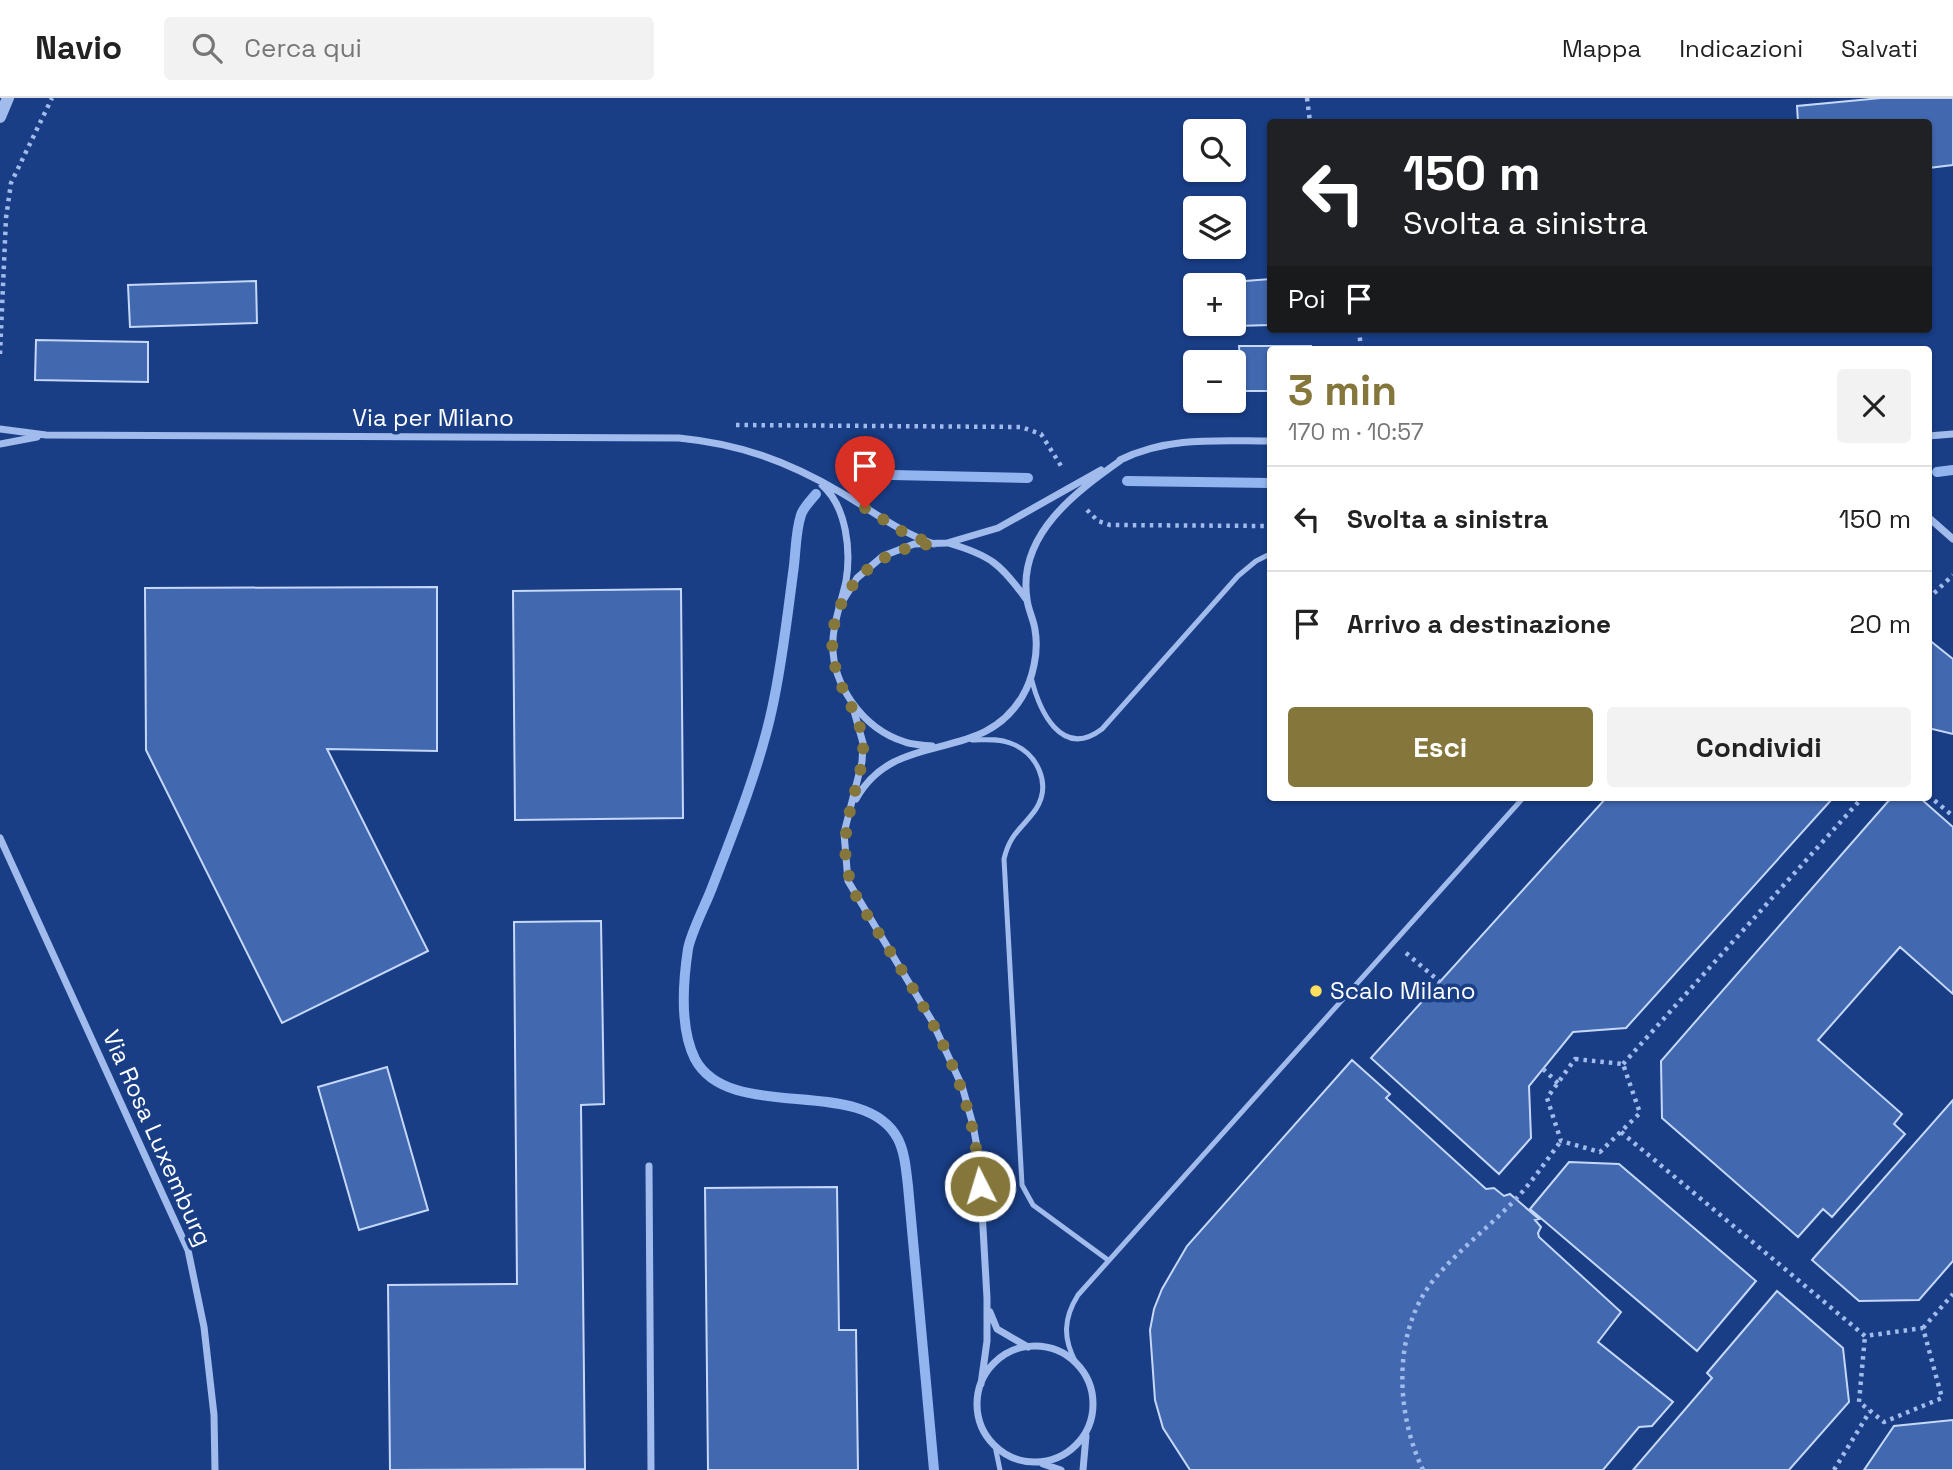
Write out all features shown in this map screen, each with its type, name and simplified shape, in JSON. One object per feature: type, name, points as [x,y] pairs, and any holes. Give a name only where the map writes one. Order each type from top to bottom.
[{"type":"street","points":[[0,117],[8,98]]},
{"type":"street","name":"Via per Milano","points":[[0,429],[46,435],[678,438],[715,442],[752,450],[814,478],[887,523],[934,544]]},
{"type":"street","points":[[1932,436],[1953,434]]},
{"type":"street","name":"Via per Milano","points":[[0,444],[46,435]]},
{"type":"street","points":[[839,607],[857,578],[883,556],[914,544],[947,543],[998,528],[1124,458],[1149,447],[1181,441],[1267,441]]},
{"type":"street","points":[[850,810],[863,787],[893,760],[907,754],[972,740],[1000,722],[1023,697],[1035,666],[1036,632],[1027,599],[1027,577],[1032,552],[1041,532],[1059,511],[1091,481],[1124,458]]},
{"type":"street","points":[[814,478],[826,488],[838,507],[845,528],[846,578],[833,640],[836,673],[852,704],[863,743],[862,762],[844,833],[848,881],[932,1021],[962,1086],[979,1158],[987,1341],[977,1403],[979,1422],[1002,1453],[1020,1461],[1039,1463],[1060,1470]]},
{"type":"street","points":[[1932,520],[1953,539]]},
{"type":"street","points":[[947,543],[980,552],[1007,572],[1027,599]]},
{"type":"street","points":[[852,704],[875,728],[905,743],[939,747]]},
{"type":"street","name":"Via Rosa Luxemburg","points":[[0,838],[188,1250],[204,1327],[214,1415],[215,1470]]},
{"type":"street","points":[[649,1166],[651,1470]]},
{"type":"street","points":[[986,1298],[991,1320],[997,1329],[1028,1347]]},
{"type":"street","points":[[981,1384],[990,1367],[1005,1355],[1028,1347],[1042,1346],[1060,1351],[1076,1363],[1088,1378],[1094,1397],[1093,1416],[1086,1434],[1083,1470]]},
{"type":"street","points":[[1039,1463],[1057,1459],[1074,1449],[1086,1434]]},
{"type":"lane","points":[[1932,528],[1936,524]]},
{"type":"lane","points":[[1031,676],[1037,703],[1047,720],[1061,733],[1074,738],[1090,737],[1102,729],[1238,576],[1267,556]]},
{"type":"lane","points":[[972,740],[1010,743],[1025,751],[1037,764],[1044,779],[1042,795],[1036,809],[1007,844],[1004,859],[1022,1185],[1033,1205],[1108,1260]]},
{"type":"lane","points":[[1076,1363],[1065,1335],[1070,1308],[1108,1260],[1520,801]]},
{"type":"lane","points":[[995,1446],[1000,1470]]},
{"type":"path","points":[[0,354],[6,218],[11,183],[52,98]]},
{"type":"path","points":[[1307,98],[1310,119]]},
{"type":"path","points":[[1932,595],[1953,575]]},
{"type":"path","points":[[1932,798],[1953,816]]},
{"type":"path","points":[[1623,1064],[1859,801]]},
{"type":"path","points":[[1394,942],[1440,982]]},
{"type":"path","points":[[1561,1142],[1547,1098],[1575,1059],[1623,1064]]},
{"type":"path","points":[[1561,1142],[1600,1152],[1640,1113],[1623,1064]]},
{"type":"path","points":[[1543,1069],[1558,1083]]},
{"type":"path","points":[[1621,1132],[1865,1336],[1923,1328],[1953,1294]]},
{"type":"path","points":[[1423,1470],[1413,1449],[1402,1382],[1413,1315],[1431,1284],[1517,1197],[1561,1142]]},
{"type":"path","points":[[1865,1336],[1859,1402],[1884,1422],[1942,1398],[1923,1328]]},
{"type":"path","points":[[1834,1470],[1870,1411]]},
{"type":"building","points":[[1881,98],[1953,98],[1953,165],[1932,168],[1932,119],[1798,119],[1797,106]]},
{"type":"building","points":[[1267,279],[1267,325],[1246,326],[1246,281]]},
{"type":"building","points":[[256,281],[257,323],[130,327],[128,285]]},
{"type":"building","points":[[36,340],[148,342],[148,382],[35,380]]},
{"type":"building","points":[[1239,346],[1267,346],[1267,391],[1246,391],[1246,350],[1239,350]]},
{"type":"building","points":[[437,587],[437,751],[327,749],[428,951],[282,1023],[146,750],[145,588]]},
{"type":"building","points":[[681,589],[683,818],[515,820],[513,591]]},
{"type":"building","points":[[1932,642],[1953,659],[1953,734],[1932,729]]},
{"type":"building","points":[[1603,801],[1830,801],[1626,1028],[1573,1032],[1529,1086],[1531,1138],[1499,1174],[1371,1058]]},
{"type":"building","points":[[1888,801],[1923,801],[1953,827],[1953,994],[1900,947],[1818,1040],[1902,1114],[1894,1124],[1905,1134],[1832,1217],[1823,1209],[1798,1237],[1662,1118],[1661,1061]]},
{"type":"building","points":[[601,921],[604,1104],[581,1105],[585,1469],[390,1470],[388,1285],[517,1284],[514,922]]},
{"type":"building","points":[[1352,1060],[1390,1094],[1386,1098],[1486,1189],[1494,1188],[1504,1196],[1510,1194],[1539,1219],[1535,1220],[1541,1227],[1539,1237],[1621,1312],[1598,1342],[1673,1402],[1652,1426],[1639,1427],[1603,1470],[1190,1470],[1163,1428],[1155,1400],[1150,1330],[1162,1289],[1187,1246]]},
{"type":"building","points":[[387,1067],[428,1210],[359,1230],[318,1087]]},
{"type":"building","points":[[1953,1100],[1953,1261],[1919,1300],[1859,1301],[1812,1260]]},
{"type":"building","points":[[1569,1162],[1619,1164],[1756,1281],[1697,1351],[1530,1209]]},
{"type":"building","points":[[837,1187],[839,1330],[856,1330],[858,1470],[708,1470],[705,1188]]},
{"type":"building","points":[[1777,1291],[1843,1348],[1849,1402],[1789,1470],[1633,1470],[1712,1378],[1707,1373]]},
{"type":"building","points":[[1953,1420],[1953,1470],[1864,1470],[1894,1426]]},
{"type":"waterway","points":[[1937,472],[1953,470]]},
{"type":"waterway","points":[[892,475],[1028,478]]},
{"type":"waterway","points":[[1127,481],[1267,483]]},
{"type":"waterway","points":[[816,494],[803,510],[799,522],[779,675],[761,753],[688,949],[684,1019],[695,1059],[712,1079],[737,1090],[766,1096],[828,1102],[857,1108],[881,1119],[898,1139],[904,1156],[908,1186],[934,1470]]},
{"type":"place","name":"Scalo Milano","points":[[1316,991]]},
{"type":"route","points":[[865,508],[908,535],[934,544],[914,544],[883,556],[857,578],[839,607],[833,640],[836,673],[852,704],[863,743],[862,762],[844,833],[844,858],[848,881],[932,1021],[962,1086],[979,1158],[980,1186]]}]
